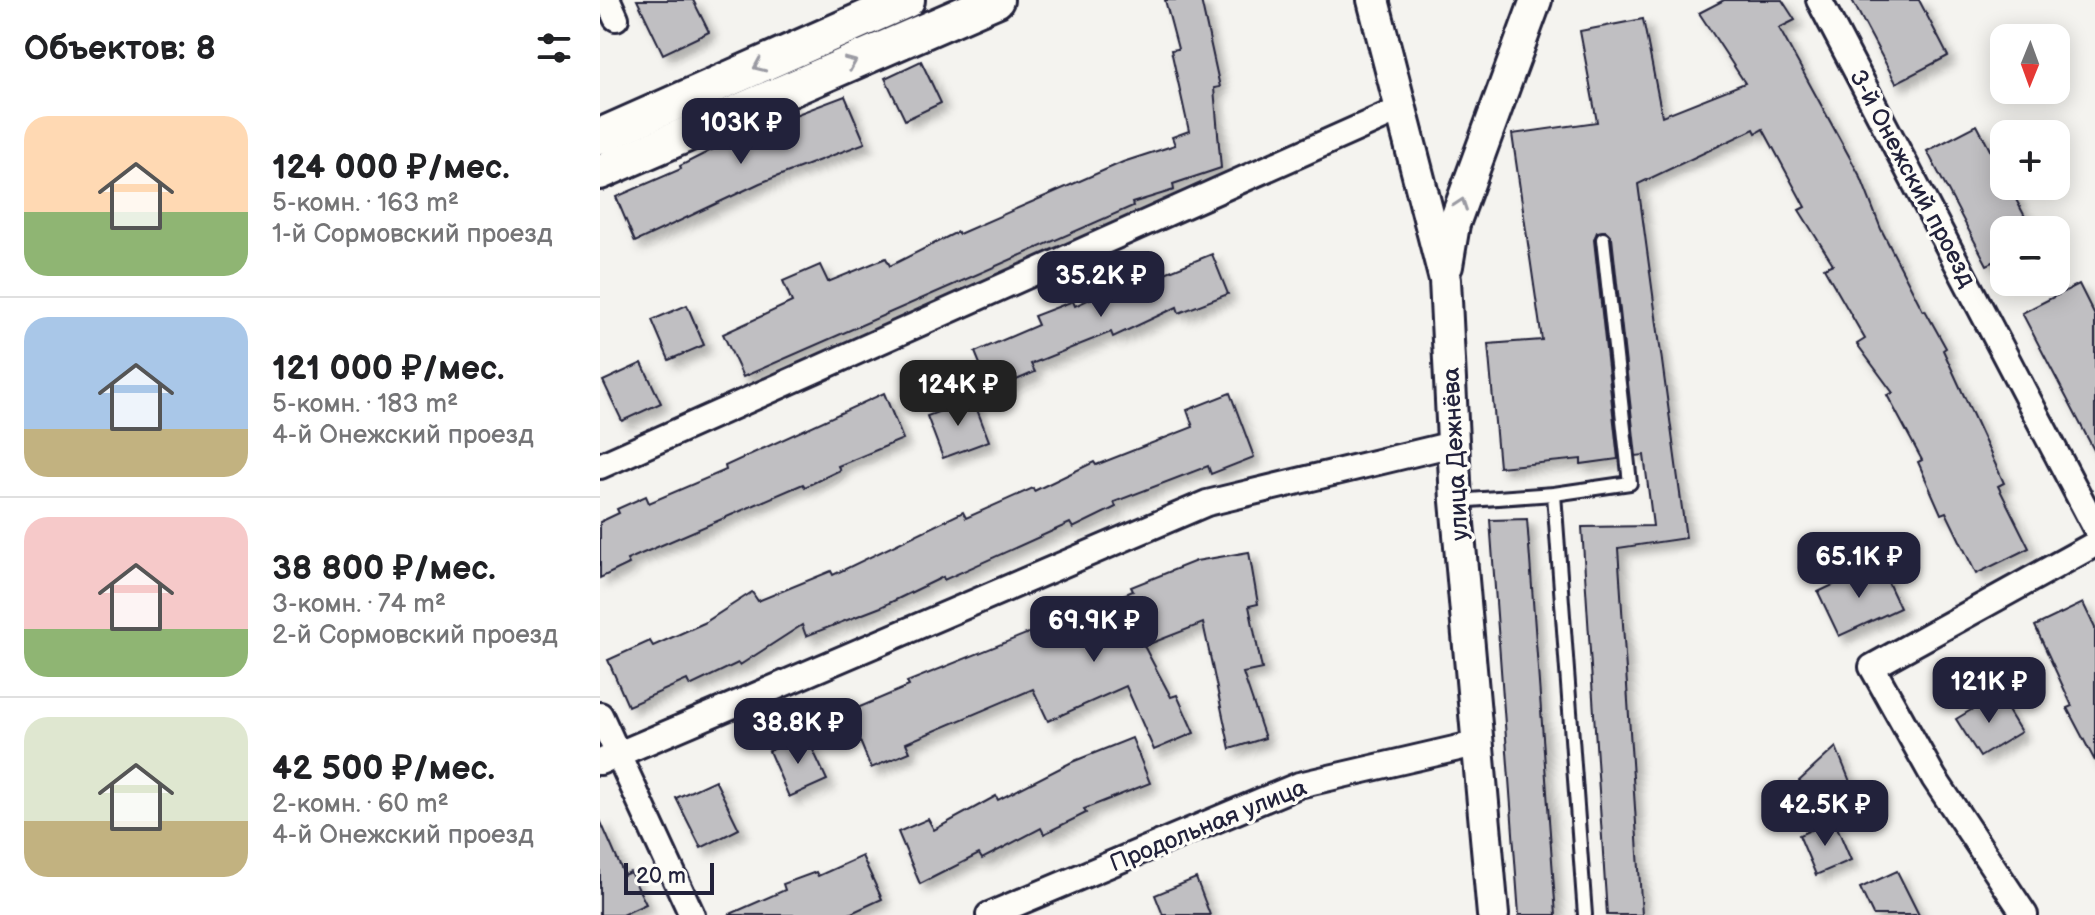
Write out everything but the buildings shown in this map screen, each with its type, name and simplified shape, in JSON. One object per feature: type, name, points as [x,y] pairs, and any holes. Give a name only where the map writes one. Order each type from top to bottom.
[{"type":"main road","points":[[600,136],[907,0]]},
{"type":"main road","points":[[600,172],[996,0]]},
{"type":"street","name":"улица Дежнёва","points":[[1373,0],[1445,280],[1456,501],[1493,915]]},
{"type":"street","points":[[1445,280],[1454,224],[1536,0]]},
{"type":"street","name":"3-й Онежский проезд","points":[[1819,0],[2095,527]]},
{"type":"street","points":[[600,466],[1401,109]]},
{"type":"street","points":[[609,758],[1207,503],[1453,444]]},
{"type":"street","points":[[2025,915],[1934,778],[1872,667],[2095,544]]},
{"type":"street","points":[[600,715],[609,758],[692,915]]},
{"type":"street","name":"Продольная улица","points":[[989,915],[1299,785],[1480,743]]},
{"type":"lane","points":[[1456,501],[1554,494],[1630,483],[1603,239]]},
{"type":"lane","points":[[1554,494],[1585,915]]}]
